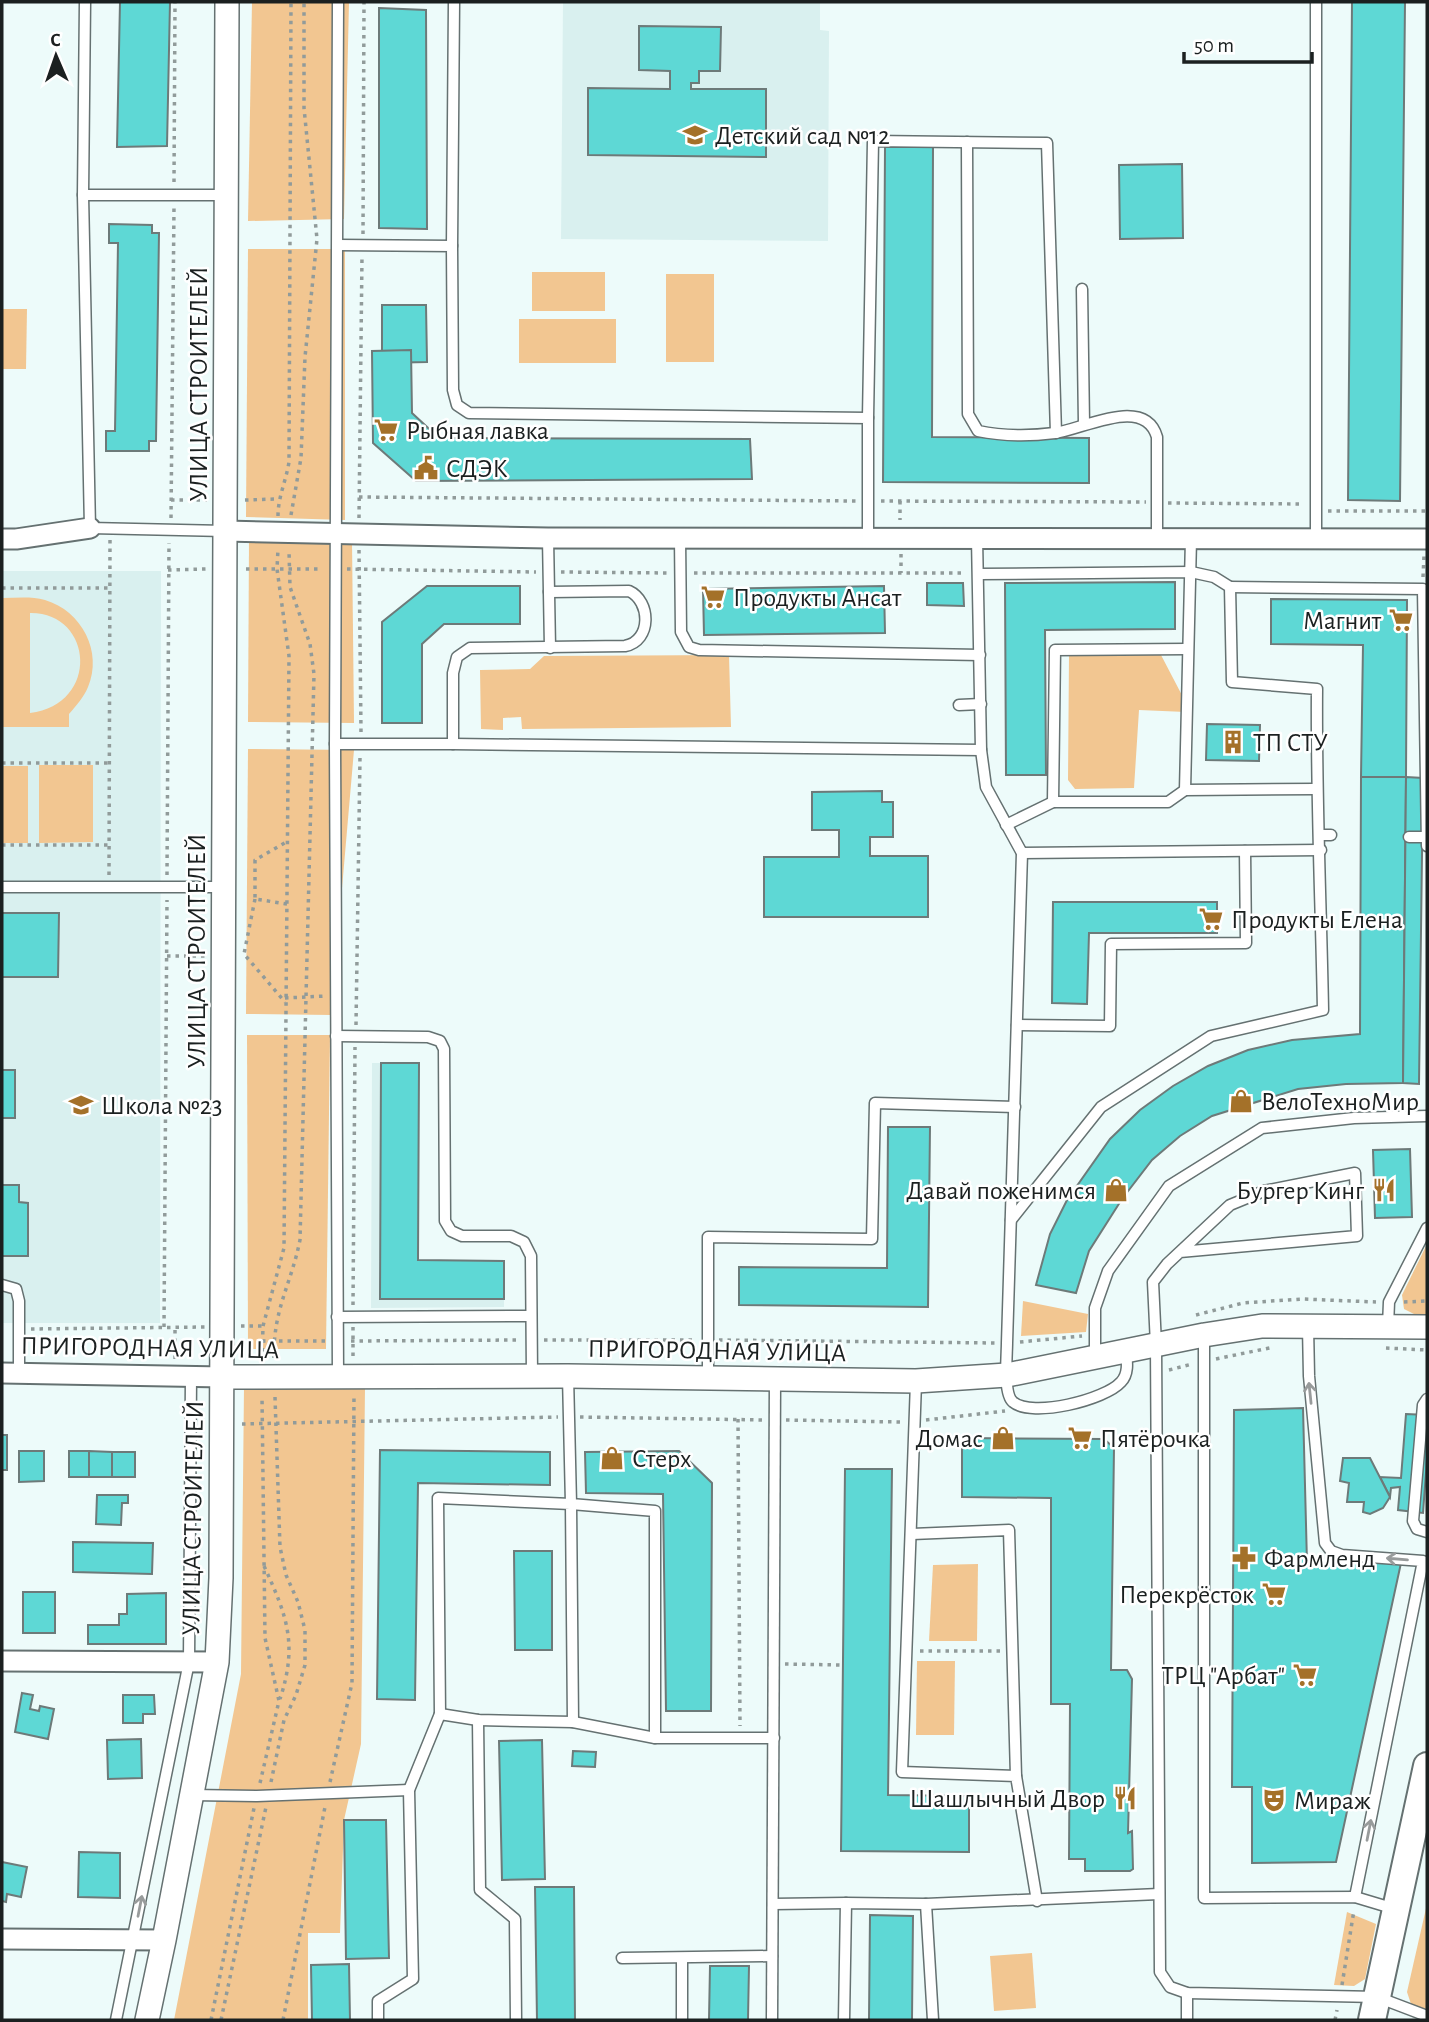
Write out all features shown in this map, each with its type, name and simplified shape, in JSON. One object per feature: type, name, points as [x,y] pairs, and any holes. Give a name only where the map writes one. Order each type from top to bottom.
[{"type":"main road","points":[[1374,2008],[1395,1909],[1423,1806],[1427,1766]]},
{"type":"street","name":"УЛИЦА СТРОИТЕЛЕЙ","points":[[147,2020],[216,1662],[221,1578],[227,2]]},
{"type":"street","points":[[2,539],[90,528]]},
{"type":"street","points":[[225,531],[548,538],[1157,538],[1426,543]]},
{"type":"street","name":"ПРИГОРОДНАЯ УЛИЦА","points":[[10,1373],[223,1377],[568,1376],[916,1381],[1007,1375],[1156,1345],[1198,1325],[1262,1326],[1308,1336],[1388,1326],[1427,1327]]},
{"type":"street","points":[[2,1661],[216,1662]]},
{"type":"street","points":[[2,1938],[164,1940]]},
{"type":"lane","points":[[85,2],[83,195],[90,528],[225,531]]},
{"type":"lane","points":[[338,2],[335,744],[338,1377]]},
{"type":"lane","points":[[454,2],[453,390],[457,405],[469,413],[868,418]]},
{"type":"lane","points":[[1316,2],[1316,539]]},
{"type":"lane","points":[[868,537],[873,141],[1047,143],[1056,433]]},
{"type":"lane","points":[[967,142],[968,414],[978,431],[985,433],[1056,433],[1104,419],[1143,417],[1154,425],[1157,437],[1157,538]]},
{"type":"lane","points":[[83,195],[226,195]]},
{"type":"lane","points":[[338,245],[452,246]]},
{"type":"lane","points":[[1082,289],[1084,425]]},
{"type":"lane","points":[[680,537],[681,632],[689,647],[699,650],[980,655]]},
{"type":"lane","points":[[977,537],[981,750],[986,787],[1022,853],[1007,1343],[1008,1395],[1013,1402],[1029,1408],[1083,1402],[1107,1392],[1122,1381],[1127,1367],[1126,1351]]},
{"type":"lane","points":[[548,538],[550,649]]},
{"type":"lane","points":[[1185,790],[1191,539]]},
{"type":"lane","points":[[979,573],[1191,572],[1214,577],[1230,587],[1423,589],[1427,841],[1409,837]]},
{"type":"lane","points":[[1011,1220],[1101,1107],[1211,1037],[1323,1010],[1321,850],[1326,835],[1316,789],[1317,689],[1233,682],[1230,587]]},
{"type":"lane","points":[[453,744],[453,673],[457,657],[470,648],[550,649],[633,645],[643,635],[643,602],[629,591],[549,592]]},
{"type":"lane","points":[[1054,802],[1055,650],[1187,649]]},
{"type":"lane","points":[[959,705],[981,704]]},
{"type":"lane","points":[[335,744],[981,750]]},
{"type":"lane","points":[[1006,825],[1054,802],[1168,802],[1185,790],[1316,789]]},
{"type":"lane","points":[[1022,853],[1321,850]]},
{"type":"lane","points":[[1017,1025],[1110,1026],[1111,944],[1246,943],[1245,851]]},
{"type":"lane","points":[[2,887],[224,887]]},
{"type":"lane","points":[[336,1036],[428,1037],[440,1041],[444,1049],[445,1221],[451,1231],[462,1236],[511,1236],[524,1242],[531,1256],[532,1376]]},
{"type":"lane","points":[[708,1378],[708,1237],[872,1239],[874,1103],[1015,1107]]},
{"type":"lane","points":[[1095,1357],[1095,1308],[1108,1271],[1169,1186],[1262,1128],[1354,1118],[1427,1116]]},
{"type":"lane","points":[[1180,1252],[1357,1236],[1355,1173],[1264,1191],[1230,1205],[1180,1252],[1153,1282],[1156,1345],[1160,1972],[1170,1987],[1187,1993],[1340,1996],[1374,2008],[1427,2017]]},
{"type":"lane","points":[[1388,1326],[1389,1302],[1427,1228]]},
{"type":"lane","points":[[2,1285],[16,1289],[19,1301],[19,1329],[10,1373]]},
{"type":"lane","points":[[337,1317],[531,1316]]},
{"type":"lane","points":[[1198,1325],[1204,1362],[1204,1898],[1355,1897],[1395,1909]]},
{"type":"lane","points":[[1308,1336],[1308,1376],[1325,1543],[1331,1551],[1342,1555],[1423,1561],[1355,1897]]},
{"type":"lane","points":[[116,2020],[189,1662],[191,1376]]},
{"type":"lane","points":[[568,1376],[573,1722]]},
{"type":"lane","points":[[772,2020],[775,1379]]},
{"type":"lane","points":[[916,1381],[902,1772],[1016,1776]]},
{"type":"lane","points":[[1427,1399],[1423,1405],[1413,1521],[1418,1529],[1427,1532]]},
{"type":"lane","points":[[378,2020],[378,2001],[413,1979],[409,1790],[440,1714],[438,1498],[571,1503],[655,1511],[655,1738]]},
{"type":"lane","points":[[912,1534],[1009,1531],[1016,1776],[1037,1900]]},
{"type":"lane","points":[[440,1714],[478,1720],[573,1722],[655,1738],[774,1738]]},
{"type":"lane","points":[[478,1720],[480,1890],[515,1919],[516,2020]]},
{"type":"lane","points":[[192,1795],[262,1796],[409,1790]]},
{"type":"lane","points":[[773,1904],[926,1904],[1158,1894]]},
{"type":"lane","points":[[844,2020],[846,1903]]},
{"type":"lane","points":[[926,1904],[933,2020]]},
{"type":"lane","points":[[622,1958],[772,1956]]},
{"type":"lane","points":[[682,1958],[682,2020]]},
{"type":"lane","points":[[1187,1993],[1187,2020]]},
{"type":"path","points":[[19,1329],[164,1327],[168,570],[176,2]]},
{"type":"path","points":[[211,2020],[262,1796],[284,1720],[296,1695],[305,1665],[305,1630],[298,1602],[286,1575],[280,1547],[276,1424],[262,1341],[266,1312],[284,1248],[289,656],[277,569],[282,533],[292,505],[301,458],[304,357],[317,239],[304,108],[304,2]]},
{"type":"path","points":[[359,522],[364,2]]},
{"type":"path","points":[[279,1701],[265,1638],[262,1424],[276,1316],[296,1263],[300,1240],[314,674],[310,644],[290,587],[290,569],[278,499],[289,462],[293,3]]},
{"type":"path","points":[[359,497],[1308,504],[1329,511],[1427,512]]},
{"type":"path","points":[[244,500],[278,499]]},
{"type":"path","points":[[171,500],[207,500]]},
{"type":"path","points":[[900,501],[901,526]]},
{"type":"path","points":[[109,888],[110,529]]},
{"type":"path","points":[[1423,589],[1426,543]]},
{"type":"path","points":[[901,545],[901,573]]},
{"type":"path","points":[[168,570],[206,569]]},
{"type":"path","points":[[246,569],[979,573]]},
{"type":"path","points":[[2,588],[110,588]]},
{"type":"path","points":[[2,763],[109,763]]},
{"type":"path","points":[[285,1000],[244,954],[255,899],[255,860],[288,841]]},
{"type":"path","points":[[2,845],[109,845]]},
{"type":"path","points":[[255,899],[287,904]]},
{"type":"path","points":[[285,1000],[356,996]]},
{"type":"path","points":[[1198,1325],[1243,1303],[1302,1298],[1427,1301]]},
{"type":"path","points":[[174,1364],[175,1327]]},
{"type":"path","points":[[262,1341],[707,1340],[1007,1343],[1094,1334]]},
{"type":"path","points":[[1156,1373],[1281,1345],[1308,1336]]},
{"type":"path","points":[[1374,1348],[1427,1350]]},
{"type":"path","points":[[242,1424],[569,1416],[915,1422],[1029,1408]]},
{"type":"path","points":[[738,1419],[740,1738]]},
{"type":"path","points":[[220,2020],[279,1701],[288,1675],[290,1647],[284,1610],[263,1564]]},
{"type":"path","points":[[907,1651],[1013,1651]]},
{"type":"path","points":[[774,1664],[843,1665]]},
{"type":"path","points":[[1335,2020],[1349,1949],[1355,1897]]},
{"type":"shaded area","points":[[252,2],[349,2],[344,219],[248,221]]},
{"type":"shaded area","name":"Детский сад №12","points":[[563,2],[820,2],[820,30],[829,31],[828,241],[561,239]]},
{"type":"shaded area","points":[[248,249],[345,249],[345,520],[246,517]]},
{"type":"shaded area","points":[[532,272],[605,272],[605,311],[532,311]]},
{"type":"shaded area","points":[[666,274],[714,274],[714,362],[666,362]]},
{"type":"shaded area","points":[[2,309],[27,309],[26,369],[2,369]]},
{"type":"shaded area","points":[[519,319],[616,319],[616,363],[519,363]]},
{"type":"shaded area","points":[[249,539],[352,541],[354,723],[248,722]]},
{"type":"shaded area","name":"Школа №23","points":[[2,571],[161,571],[160,1323],[2,1323]]},
{"type":"shaded area","points":[[2,598],[45,600],[58,605],[79,623],[91,647],[92,674],[88,687],[69,714],[69,727],[2,727]],"holes":[[[30,613],[51,617],[67,627],[76,642],[80,659],[78,677],[69,693],[53,706],[30,713]]]},
{"type":"shaded area","points":[[729,655],[731,727],[522,729],[521,717],[503,718],[503,730],[481,729],[480,670],[530,669],[544,656]]},
{"type":"shaded area","points":[[1069,655],[1161,655],[1185,701],[1186,712],[1139,710],[1134,788],[1075,789],[1068,780]]},
{"type":"shaded area","points":[[248,749],[354,750],[331,1015],[246,1014]]},
{"type":"shaded area","points":[[39,765],[93,765],[93,842],[39,843]]},
{"type":"shaded area","points":[[2,766],[28,766],[28,843],[2,843]]},
{"type":"shaded area","points":[[247,1035],[330,1035],[326,1349],[248,1349]]},
{"type":"shaded area","points":[[372,1063],[381,1063],[380,1298],[504,1299],[504,1307],[371,1308]]},
{"type":"shaded area","points":[[1427,1244],[1427,1318],[1422,1318],[1404,1309],[1402,1295]]},
{"type":"shaded area","points":[[1023,1301],[1088,1314],[1086,1332],[1021,1336]]},
{"type":"shaded area","points":[[244,1387],[365,1388],[361,1744],[344,1820],[340,1933],[308,1933],[308,2020],[174,2020],[241,1674]]},
{"type":"shaded area","points":[[978,1564],[977,1641],[929,1641],[933,1565]]},
{"type":"shaded area","points":[[917,1661],[955,1661],[954,1735],[916,1735]]},
{"type":"shaded area","points":[[1427,1904],[1427,2010],[1411,2004],[1407,1992]]},
{"type":"shaded area","points":[[1347,1912],[1376,1924],[1365,1979],[1354,1986],[1334,1985]]},
{"type":"shaded area","points":[[1032,1953],[1036,2008],[994,2011],[990,1956]]},
{"type":"building","points":[[120,2],[170,2],[167,146],[117,147]]},
{"type":"building","points":[[1352,2],[1405,2],[1400,501],[1348,500]]},
{"type":"building","points":[[379,8],[426,10],[427,229],[379,228]]},
{"type":"building","points":[[639,26],[721,27],[720,71],[699,71],[699,83],[691,83],[691,89],[766,89],[766,157],[588,155],[588,88],[670,89],[670,71],[639,70]]},
{"type":"building","points":[[885,147],[933,147],[932,437],[1089,438],[1089,483],[883,482]]},
{"type":"building","points":[[1182,164],[1183,238],[1120,239],[1119,165]]},
{"type":"building","points":[[109,224],[152,225],[152,233],[159,233],[156,441],[149,441],[149,451],[106,451],[106,431],[115,431],[118,243],[109,243]]},
{"type":"building","points":[[382,305],[426,305],[427,362],[382,363]]},
{"type":"building","points":[[411,350],[412,413],[439,438],[750,439],[752,479],[416,481],[373,443],[372,351]]},
{"type":"building","points":[[1175,582],[1175,629],[1045,630],[1046,775],[1006,775],[1005,583]]},
{"type":"building","points":[[927,583],[963,583],[964,606],[927,605]]},
{"type":"building","points":[[427,586],[520,586],[520,624],[444,624],[422,644],[422,723],[382,723],[382,622]]},
{"type":"building","points":[[884,586],[885,633],[704,635],[703,589]]},
{"type":"building","points":[[1271,599],[1407,600],[1406,777],[1361,777],[1363,645],[1271,644]]},
{"type":"building","name":"ТП СТУ","points":[[1207,724],[1260,725],[1259,761],[1206,760]]},
{"type":"building","points":[[1361,777],[1406,777],[1403,1083],[1346,1084],[1298,1089],[1212,1116],[1180,1136],[1152,1160],[1122,1199],[1089,1251],[1076,1293],[1036,1285],[1050,1234],[1067,1200],[1110,1139],[1140,1110],[1173,1086],[1208,1066],[1248,1050],[1292,1040],[1360,1034]]},
{"type":"building","points":[[1406,777],[1423,778],[1419,1084],[1403,1083]]},
{"type":"building","points":[[882,791],[882,802],[893,802],[893,837],[870,837],[870,856],[928,856],[928,917],[764,917],[764,857],[839,857],[839,830],[812,830],[812,792]]},
{"type":"building","points":[[1053,902],[1217,902],[1217,933],[1089,933],[1087,1004],[1052,1003]]},
{"type":"building","points":[[2,913],[59,913],[58,977],[2,977]]},
{"type":"building","points":[[381,1063],[419,1063],[418,1260],[504,1261],[504,1299],[380,1299]]},
{"type":"building","points":[[2,1070],[15,1070],[15,1118],[2,1118]]},
{"type":"building","points":[[888,1127],[930,1127],[928,1307],[739,1305],[739,1267],[887,1268]]},
{"type":"building","points":[[1410,1149],[1412,1217],[1375,1218],[1373,1150]]},
{"type":"building","points":[[2,1185],[19,1185],[19,1202],[28,1203],[28,1256],[2,1256]]},
{"type":"building","name":"ТРЦ \"Арбат\"","points":[[1303,1408],[1307,1563],[1401,1563],[1336,1862],[1252,1863],[1252,1787],[1232,1787],[1234,1410]]},
{"type":"building","points":[[1406,1414],[1427,1415],[1423,1513],[1398,1510],[1400,1487],[1391,1488],[1390,1497],[1380,1477],[1401,1478]]},
{"type":"building","points":[[2,1435],[7,1435],[7,1470],[2,1470]]},
{"type":"building","points":[[962,1438],[1104,1439],[1114,1448],[1111,1670],[1127,1670],[1132,1679],[1128,1833],[1132,1831],[1133,1869],[1130,1871],[1085,1871],[1085,1859],[1069,1859],[1070,1704],[1051,1704],[1051,1498],[962,1497]]},
{"type":"building","points":[[380,1450],[550,1452],[550,1485],[418,1483],[415,1700],[377,1699]]},
{"type":"building","points":[[19,1451],[44,1451],[44,1481],[19,1482]]},
{"type":"building","points":[[69,1451],[89,1451],[89,1477],[69,1477]]},
{"type":"building","points":[[89,1451],[112,1452],[112,1477],[89,1477]]},
{"type":"building","points":[[679,1451],[712,1483],[711,1711],[666,1711],[663,1494],[586,1493],[585,1452]]},
{"type":"building","points":[[112,1452],[135,1452],[135,1477],[112,1477]]},
{"type":"building","points":[[1343,1458],[1370,1458],[1390,1497],[1383,1508],[1370,1514],[1363,1512],[1364,1502],[1347,1502],[1349,1483],[1340,1481]]},
{"type":"building","points":[[845,1469],[892,1469],[888,1795],[969,1796],[969,1852],[841,1851]]},
{"type":"building","points":[[97,1495],[128,1495],[128,1503],[122,1503],[121,1525],[96,1524]]},
{"type":"building","points":[[73,1542],[153,1543],[152,1574],[73,1572]]},
{"type":"building","points":[[514,1551],[552,1551],[552,1650],[515,1650]]},
{"type":"building","points":[[23,1592],[55,1592],[55,1633],[23,1633]]},
{"type":"building","points":[[166,1593],[166,1644],[88,1644],[88,1625],[119,1625],[119,1614],[127,1614],[127,1594]]},
{"type":"building","points":[[22,1693],[33,1695],[30,1709],[39,1711],[40,1706],[54,1709],[48,1739],[15,1732]]},
{"type":"building","points":[[123,1695],[154,1695],[155,1714],[143,1714],[143,1723],[123,1723]]},
{"type":"building","points":[[141,1739],[142,1778],[108,1779],[107,1740]]},
{"type":"building","points":[[542,1740],[545,1879],[502,1880],[499,1741]]},
{"type":"building","points":[[573,1751],[596,1752],[595,1767],[572,1766]]},
{"type":"building","points":[[344,1820],[386,1820],[389,1958],[346,1959]]},
{"type":"building","points":[[79,1852],[120,1853],[120,1898],[78,1897]]},
{"type":"building","points":[[2,1862],[27,1867],[21,1897],[7,1894],[6,1902],[2,1901]]},
{"type":"building","points":[[535,1887],[574,1887],[575,2020],[537,2020]]},
{"type":"building","points":[[870,1915],[913,1916],[912,2020],[869,2020]]},
{"type":"building","points":[[349,1964],[350,2020],[312,2020],[311,1965]]},
{"type":"building","points":[[710,1966],[749,1966],[748,2020],[709,2020]]},
{"type":"place","name":"Детский сад №12","points":[[695,135]]},
{"type":"place","name":"Рыбная лавка","points":[[386,430]]},
{"type":"place","name":"СДЭК","points":[[426,468]]},
{"type":"place","name":"Продукты Ансат","points":[[713,597]]},
{"type":"place","name":"Магнит","points":[[1401,620]]},
{"type":"place","name":"ТП СТУ","points":[[1233,742]]},
{"type":"place","name":"Продукты Елена","points":[[1211,919]]},
{"type":"place","name":"ВелоТехноМир","points":[[1241,1101]]},
{"type":"place","name":"Школа №23","points":[[81,1105]]},
{"type":"place","name":"Давай поженимся","points":[[1116,1190]]},
{"type":"place","name":"Бургер Кинг","points":[[1384,1190]]},
{"type":"place","name":"Домас","points":[[1003,1438]]},
{"type":"place","name":"Пятёрочка","points":[[1080,1438]]},
{"type":"place","name":"Стерх","points":[[612,1458]]},
{"type":"place","name":"Фармленд","points":[[1244,1558]]},
{"type":"place","name":"Перекрёсток","points":[[1274,1594]]},
{"type":"place","name":"ТРЦ \"Арбат\"","points":[[1305,1675]]},
{"type":"place","name":"Шашлычный Двор","points":[[1125,1798]]},
{"type":"place","name":"Мираж","points":[[1274,1800]]}]
